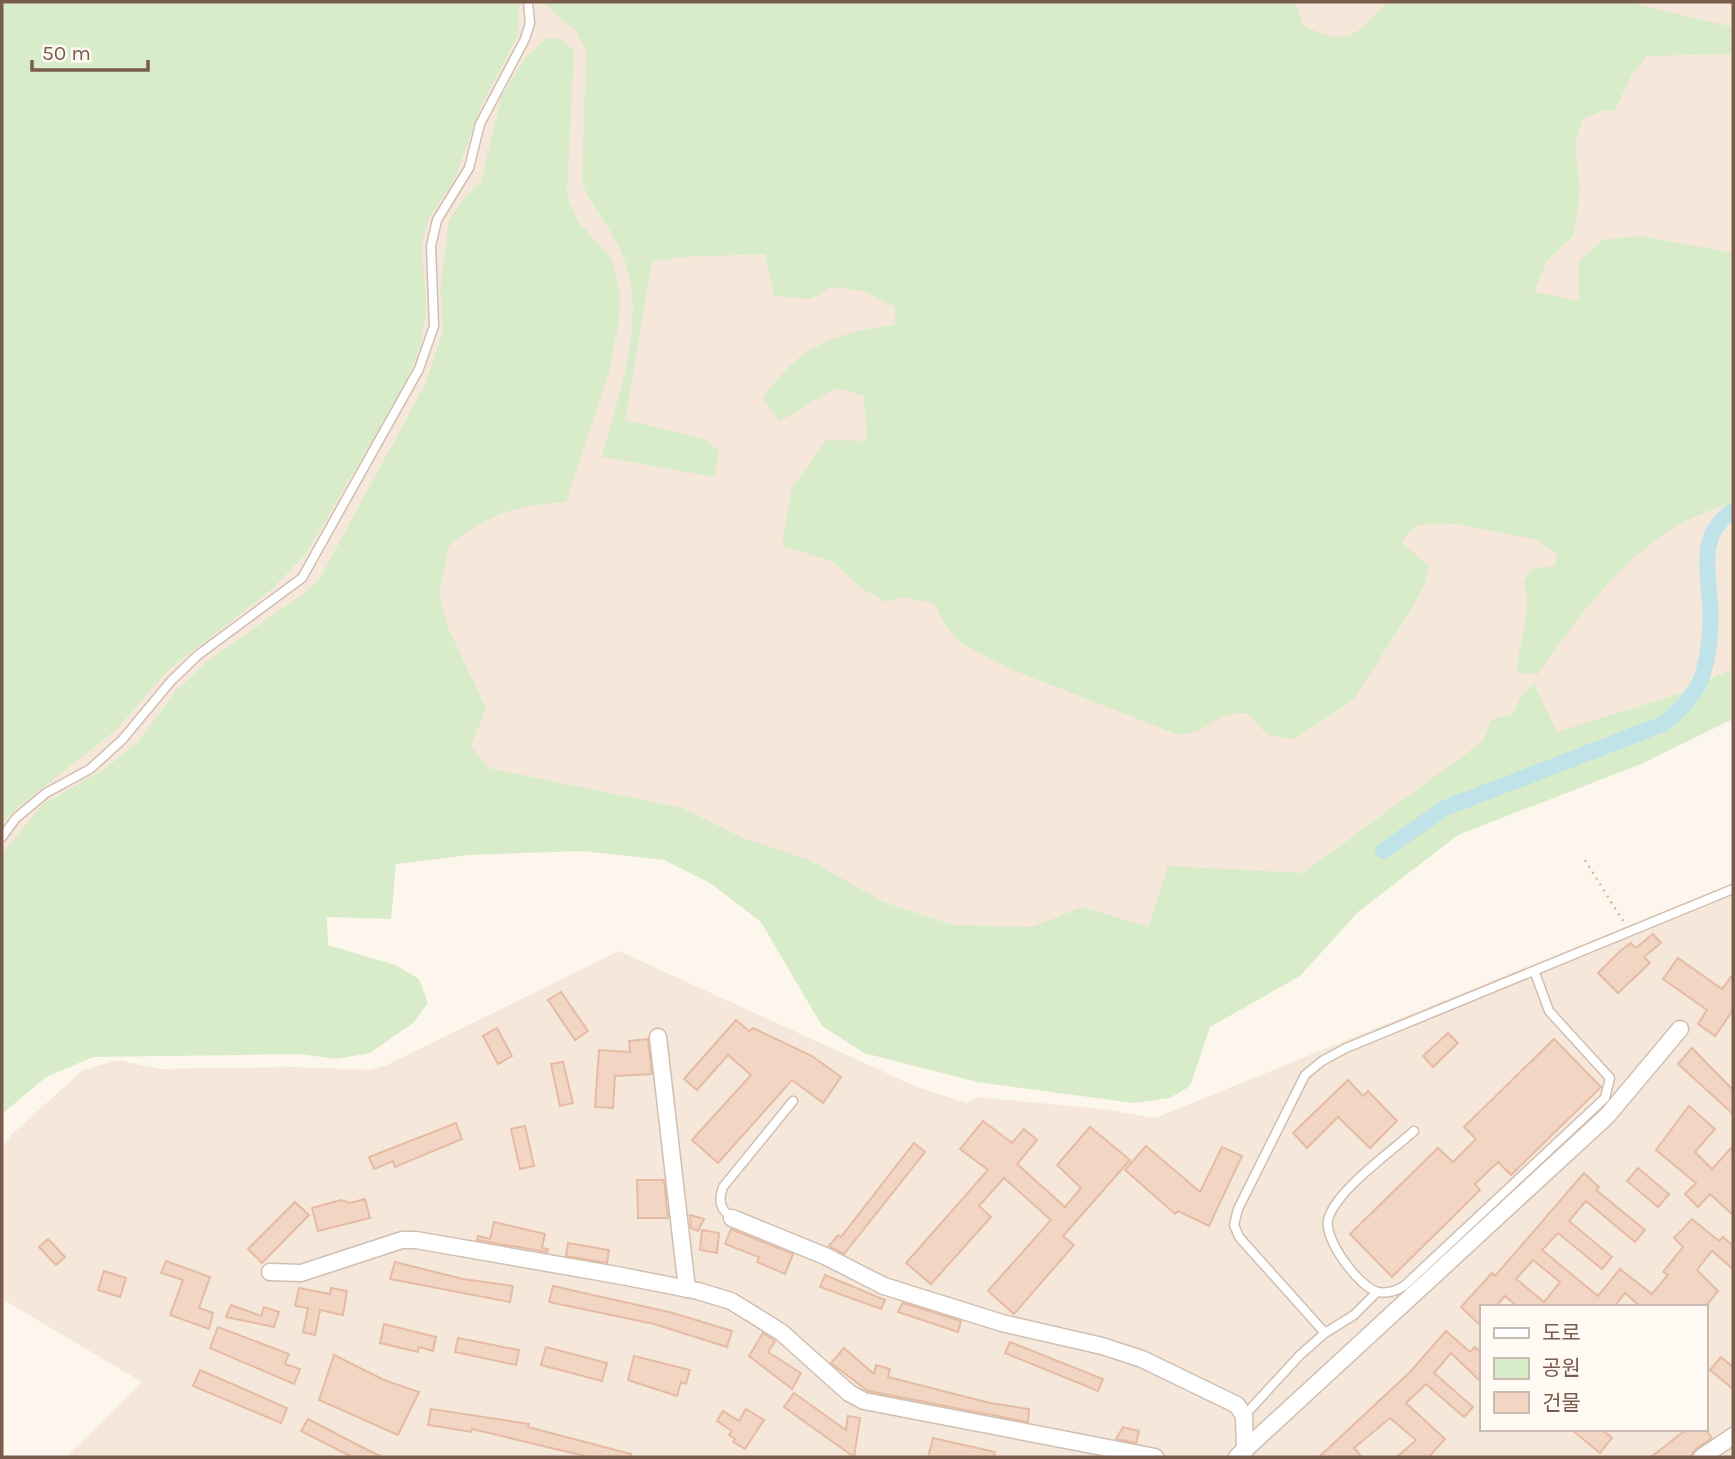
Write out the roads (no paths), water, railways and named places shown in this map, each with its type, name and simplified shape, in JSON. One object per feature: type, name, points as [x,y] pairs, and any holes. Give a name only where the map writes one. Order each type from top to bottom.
[{"type":"street","points":[[1241,1454],[1607,1116],[1680,1028]]},
{"type":"street","points":[[658,1037],[687,1289]]},
{"type":"street","points":[[732,1218],[825,1256],[884,1286],[1002,1323],[1102,1346],[1142,1359],[1228,1399],[1244,1416],[1241,1454]]},
{"type":"street","points":[[270,1272],[301,1273],[402,1240],[416,1240],[687,1289],[731,1301],[752,1312],[781,1332],[849,1393],[864,1401],[1154,1457]]},
{"type":"street","points":[[1702,1457],[1733,1436]]},
{"type":"lane","points":[[2,837],[16,818],[46,793],[90,769],[122,740],[171,681],[198,655],[302,578],[419,369],[434,326],[431,246],[437,220],[469,168],[480,124],[525,39],[530,23],[528,2]]},
{"type":"lane","points":[[1325,1333],[1239,1237],[1234,1225],[1238,1209],[1297,1086],[1322,1061],[1346,1048],[1535,973],[1733,889]]},
{"type":"lane","points":[[1414,1131],[1337,1200],[1328,1220],[1329,1237],[1363,1284],[1377,1292],[1387,1293],[1404,1286],[1605,1098],[1610,1079],[1549,1010],[1535,973]]},
{"type":"lane","points":[[732,1218],[723,1212],[719,1199],[723,1187],[793,1101]]},
{"type":"lane","points":[[1244,1416],[1300,1354],[1325,1333],[1354,1315],[1377,1292]]},
{"type":"waterway","points":[[1383,851],[1445,808],[1663,724],[1680,709],[1698,686],[1708,652],[1711,612],[1707,565],[1710,541],[1714,530],[1733,511]]}]
